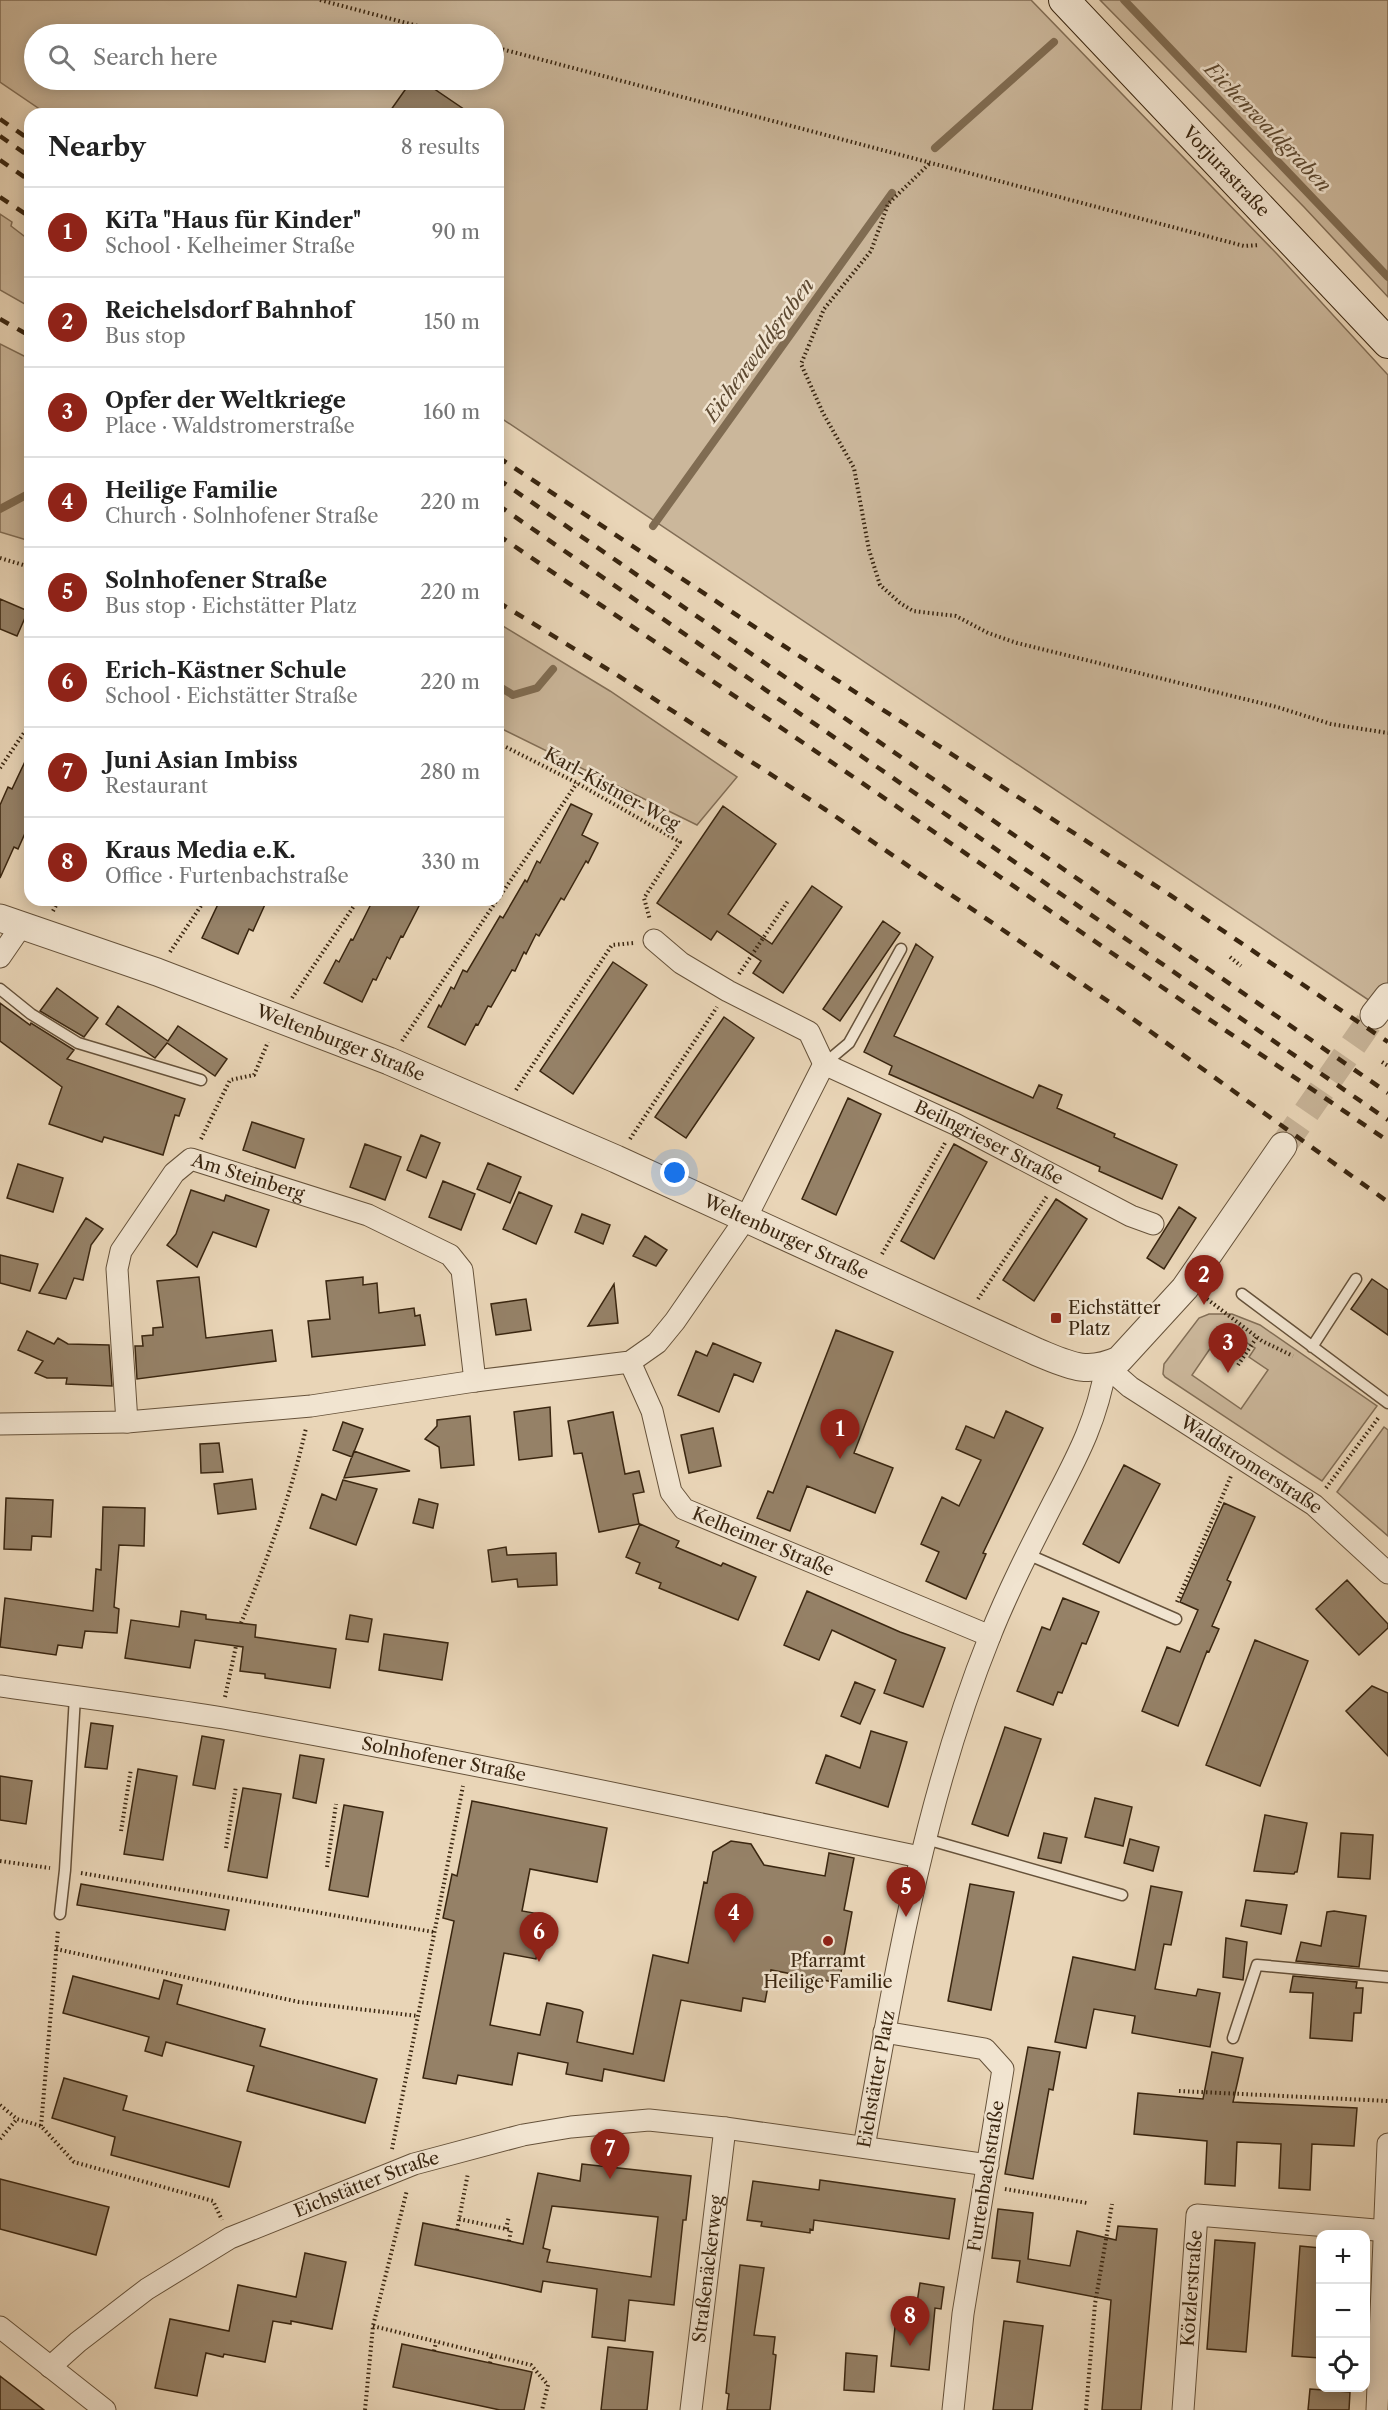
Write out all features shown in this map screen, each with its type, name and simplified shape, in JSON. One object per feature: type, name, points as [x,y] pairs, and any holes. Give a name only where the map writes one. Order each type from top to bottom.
[{"type":"main road","name":"Vorjurastraße","points":[[1064,0],[1388,343]]},
{"type":"street","points":[[0,957],[11,922]]},
{"type":"street","name":"Weltenburger Straße","points":[[11,922],[278,1018],[389,1061],[746,1218],[1072,1366],[1089,1369],[1106,1366]]},
{"type":"street","points":[[0,1424],[127,1422],[310,1406],[475,1381],[630,1362],[657,1343],[675,1321],[746,1218],[824,1064],[808,1032],[728,991],[681,963],[654,940]]},
{"type":"street","name":"Beilngrieser Straße","points":[[824,1064],[956,1124],[1131,1216],[1153,1224]]},
{"type":"street","points":[[1106,1366],[1119,1360],[1131,1350],[1185,1288],[1283,1146]]},
{"type":"street","name":"Am Steinberg","points":[[127,1422],[117,1269],[121,1251],[174,1173],[191,1159],[368,1215],[450,1255],[462,1270],[475,1381]]},
{"type":"street","name":"Kelheimer Straße","points":[[630,1362],[652,1411],[671,1492],[684,1509],[990,1636]]},
{"type":"street","name":"Waldstromerstraße","points":[[1106,1366],[1140,1394],[1240,1455],[1314,1505],[1388,1573]]},
{"type":"street","name":"Eichstätter Platz","points":[[725,2128],[864,2147],[884,2032],[923,1848],[952,1742],[990,1636],[1027,1554],[1089,1433],[1103,1388],[1106,1366]]},
{"type":"street","name":"Solnhofener Straße","points":[[0,1686],[221,1718],[923,1848]]},
{"type":"street","name":"Furtenbachstraße","points":[[884,2032],[985,2049],[1003,2069],[963,2314],[953,2410]]},
{"type":"street","name":"Eichstätter Straße","points":[[50,2367],[78,2342],[147,2289],[230,2238],[414,2164],[523,2135],[571,2127],[649,2120],[725,2128]]},
{"type":"street","name":"Straßenäckerweg","points":[[691,2410],[725,2128]]},
{"type":"street","points":[[1377,2410],[1388,2144]]},
{"type":"street","points":[[864,2147],[986,2175]]},
{"type":"street","name":"Kötzlerstraße","points":[[1183,2410],[1197,2215],[1386,2231]]},
{"type":"street","points":[[0,2327],[105,2410]]},
{"type":"lane","points":[[824,1064],[849,1043],[901,949]]},
{"type":"lane","points":[[0,989],[31,1014],[78,1044],[201,1080]]},
{"type":"lane","points":[[1312,1347],[1356,1280]]},
{"type":"lane","points":[[1242,1294],[1386,1406]]},
{"type":"lane","points":[[1027,1554],[1173,1617]]},
{"type":"lane","points":[[60,1914],[65,1870],[75,1696]]},
{"type":"lane","points":[[923,1848],[1122,1894]]},
{"type":"lane","points":[[1233,2038],[1257,1965],[1388,1977]]},
{"type":"path","points":[[320,0],[410,24]]},
{"type":"path","points":[[504,50],[1244,246],[1263,245]]},
{"type":"path","points":[[929,164],[888,204],[871,251],[824,309],[801,364],[823,413],[854,468],[866,540],[880,585],[913,611],[956,616],[988,633],[1017,644],[1277,707],[1331,724],[1388,733]]},
{"type":"path","points":[[0,558],[24,565]]},
{"type":"path","points":[[0,768],[24,733]]},
{"type":"path","name":"Karl-Kistner-Weg","points":[[504,746],[577,783],[680,842],[644,898],[654,940]]},
{"type":"path","points":[[504,891],[577,783]]},
{"type":"path","points":[[632,1135],[788,902]]},
{"type":"path","points":[[182,934],[201,906]]},
{"type":"path","points":[[191,1159],[230,1080],[254,1075],[278,1018],[354,906]]},
{"type":"path","points":[[389,1061],[494,906]]},
{"type":"path","points":[[519,1085],[612,945],[654,940]]},
{"type":"path","points":[[1230,957],[1241,966]]},
{"type":"path","points":[[1382,1062],[1388,1066]]},
{"type":"path","points":[[870,1276],[956,1124]]},
{"type":"path","points":[[965,1319],[1059,1178]]},
{"type":"path","points":[[1206,1298],[1257,1337],[1300,1360]]},
{"type":"path","points":[[1238,1365],[1257,1337]]},
{"type":"path","points":[[241,1623],[263,1570],[300,1452],[310,1406]]},
{"type":"path","points":[[1314,1505],[1386,1406]]},
{"type":"path","points":[[1173,1617],[1240,1455]]},
{"type":"path","points":[[221,1718],[236,1646]]},
{"type":"path","points":[[387,2174],[467,1764]]},
{"type":"path","points":[[121,1831],[131,1768]]},
{"type":"path","points":[[226,1848],[236,1786]]},
{"type":"path","points":[[327,1867],[336,1803]]},
{"type":"path","points":[[0,1862],[65,1870],[434,1932]]},
{"type":"path","points":[[41,2126],[60,1914]]},
{"type":"path","points":[[57,1949],[299,2002],[418,2016]]},
{"type":"path","points":[[1179,2091],[1388,2101]]},
{"type":"path","points":[[0,2105],[17,2119],[41,2126],[74,2162],[213,2201],[230,2238]]},
{"type":"path","points":[[0,2139],[17,2119]]},
{"type":"path","points":[[457,2230],[473,2149]]},
{"type":"path","points":[[365,2410],[373,2326],[414,2164]]},
{"type":"path","points":[[986,2175],[1087,2203]]},
{"type":"path","points":[[1086,2410],[1095,2304],[1112,2204]]},
{"type":"path","points":[[506,2229],[509,2216]]},
{"type":"path","points":[[459,2219],[511,2230],[509,2241]]},
{"type":"path","points":[[373,2326],[531,2365],[548,2385],[542,2410]]},
{"type":"path","points":[[434,2351],[436,2342]]},
{"type":"path","points":[[490,2363],[492,2355]]},
{"type":"shaded area","points":[[0,0],[1031,0],[1277,254],[1388,375],[1388,1013],[504,420],[504,108],[38,108],[0,82]]},
{"type":"shaded area","points":[[1100,0],[1388,0],[1388,297],[1304,207]]},
{"type":"shaded area","points":[[0,214],[12,222],[11,226],[24,236],[24,304],[0,290]]},
{"type":"shaded area","points":[[0,344],[24,356],[24,539],[0,532]]},
{"type":"shaded area","points":[[504,627],[610,691],[737,777],[697,825],[504,730]]},
{"type":"shaded area","points":[[1209,1314],[1232,1314],[1260,1325],[1377,1406],[1322,1481],[1165,1377],[1164,1364],[1199,1318]],"holes":[[[1220,1334],[1239,1347],[1244,1341],[1255,1348],[1249,1357],[1268,1370],[1241,1409],[1192,1375]]]},
{"type":"shaded area","points":[[1384,1427],[1388,1430],[1388,1536],[1337,1492]]},
{"type":"building","points":[[405,90],[436,90],[462,108],[392,108]]},
{"type":"building","points":[[0,599],[24,609],[24,620],[17,636],[0,629]]},
{"type":"building","points":[[24,764],[24,836],[18,849],[14,847],[0,878],[0,805],[8,787],[12,789]]},
{"type":"building","points":[[571,804],[592,814],[582,835],[598,843],[588,863],[586,861],[564,900],[561,898],[539,936],[536,934],[526,954],[524,952],[515,971],[512,970],[491,1007],[488,1006],[465,1045],[428,1027],[451,987],[454,989],[463,970],[467,972],[500,916],[503,918],[525,880],[527,882],[537,861],[540,863]]},
{"type":"building","points":[[723,806],[776,844],[728,914],[772,944],[812,886],[842,907],[783,993],[753,973],[761,961],[717,931],[711,940],[657,903]]},
{"type":"building","points":[[217,906],[264,906],[253,931],[249,929],[238,954],[202,938]]},
{"type":"building","points":[[370,906],[419,906],[390,959],[387,957],[376,980],[373,979],[362,1002],[324,983],[336,960],[339,962],[351,939],[353,940]]},
{"type":"building","points":[[883,921],[900,933],[840,1021],[823,1009]]},
{"type":"building","points":[[916,944],[933,957],[894,1036],[1033,1098],[1039,1085],[1062,1095],[1057,1108],[1177,1165],[1162,1199],[1099,1171],[1100,1167],[889,1074],[892,1066],[864,1052]]},
{"type":"building","points":[[613,962],[647,985],[573,1094],[540,1071]]},
{"type":"building","points":[[57,988],[98,1018],[84,1037],[40,1011]]},
{"type":"building","points":[[0,1003],[30,1025],[31,1023],[74,1050],[67,1059],[185,1099],[179,1116],[175,1115],[163,1155],[104,1137],[102,1142],[49,1124],[62,1087],[0,1041]]},
{"type":"building","points":[[118,1006],[168,1041],[178,1026],[227,1059],[215,1076],[167,1043],[155,1058],[106,1024]]},
{"type":"building","points":[[724,1017],[754,1038],[686,1138],[655,1117]]},
{"type":"building","points":[[848,1098],[881,1114],[836,1215],[802,1199]]},
{"type":"building","points":[[252,1122],[304,1139],[295,1168],[243,1150]]},
{"type":"building","points":[[421,1135],[440,1143],[426,1178],[407,1170]]},
{"type":"building","points":[[365,1144],[401,1157],[385,1200],[350,1187]]},
{"type":"building","points":[[954,1144],[987,1162],[934,1259],[901,1241]]},
{"type":"building","points":[[488,1163],[521,1177],[510,1203],[477,1189]]},
{"type":"building","points":[[18,1164],[63,1178],[53,1212],[7,1198]]},
{"type":"building","points":[[443,1181],[475,1194],[461,1230],[429,1217]]},
{"type":"building","points":[[191,1190],[224,1201],[226,1195],[269,1210],[256,1247],[213,1232],[197,1267],[167,1245],[176,1234]]},
{"type":"building","points":[[519,1192],[552,1206],[536,1244],[503,1229]]},
{"type":"building","points":[[1056,1199],[1087,1219],[1034,1301],[1003,1280]]},
{"type":"building","points":[[1179,1207],[1196,1218],[1164,1269],[1147,1258]]},
{"type":"building","points":[[582,1214],[610,1225],[603,1244],[575,1232]]},
{"type":"building","points":[[86,1218],[103,1229],[91,1245],[83,1280],[74,1278],[66,1299],[39,1293]]},
{"type":"building","points":[[645,1236],[667,1250],[656,1266],[633,1256]]},
{"type":"building","points":[[0,1255],[38,1264],[30,1291],[0,1283]]},
{"type":"building","points":[[199,1277],[206,1338],[272,1330],[276,1361],[137,1379],[135,1346],[143,1346],[142,1336],[153,1335],[153,1328],[163,1327],[157,1281]]},
{"type":"building","points":[[363,1277],[363,1285],[377,1283],[379,1313],[414,1308],[415,1316],[420,1315],[425,1345],[312,1357],[308,1321],[330,1319],[326,1281]]},
{"type":"building","points":[[1372,1279],[1388,1290],[1388,1335],[1351,1309]]},
{"type":"building","points":[[614,1284],[618,1323],[588,1326]]},
{"type":"building","points":[[526,1299],[531,1330],[496,1335],[491,1304]]},
{"type":"building","points":[[836,1330],[893,1352],[854,1453],[893,1468],[875,1513],[807,1486],[790,1531],[757,1518],[768,1491],[773,1493]]},
{"type":"building","points":[[27,1331],[54,1344],[58,1338],[68,1344],[109,1345],[112,1386],[66,1384],[67,1378],[47,1378],[35,1373],[43,1361],[18,1350]]},
{"type":"building","points":[[713,1343],[761,1363],[753,1382],[734,1374],[719,1412],[678,1395],[696,1351],[707,1356]]},
{"type":"building","points":[[550,1407],[552,1456],[519,1460],[514,1412]]},
{"type":"building","points":[[1006,1411],[1043,1428],[983,1553],[986,1554],[966,1599],[926,1581],[939,1552],[921,1544],[942,1497],[959,1506],[981,1460],[956,1449],[966,1426],[994,1438]]},
{"type":"building","points":[[613,1412],[625,1474],[639,1471],[644,1492],[633,1494],[639,1524],[599,1532],[582,1453],[574,1454],[568,1421]]},
{"type":"building","points":[[470,1416],[474,1465],[441,1468],[439,1447],[425,1439],[437,1426],[437,1420]]},
{"type":"building","points":[[343,1422],[363,1429],[352,1457],[333,1450]]},
{"type":"building","points":[[713,1428],[721,1466],[689,1473],[681,1435]]},
{"type":"building","points":[[219,1443],[223,1472],[201,1473],[200,1444]]},
{"type":"building","points":[[354,1451],[410,1471],[344,1478]]},
{"type":"building","points":[[1124,1465],[1160,1484],[1119,1563],[1083,1544]]},
{"type":"building","points":[[252,1479],[256,1509],[218,1514],[214,1484]]},
{"type":"building","points":[[343,1480],[377,1489],[356,1545],[310,1528],[322,1494],[336,1500]]},
{"type":"building","points":[[6,1498],[53,1500],[51,1537],[32,1536],[31,1550],[4,1549]]},
{"type":"building","points":[[419,1499],[438,1504],[433,1528],[413,1523]]},
{"type":"building","points":[[1224,1503],[1255,1517],[1227,1580],[1231,1582],[1212,1626],[1219,1629],[1209,1652],[1207,1651],[1178,1726],[1142,1711],[1167,1647],[1180,1652],[1198,1610],[1180,1602]]},
{"type":"building","points":[[103,1507],[145,1508],[144,1546],[119,1545],[114,1607],[119,1609],[117,1633],[85,1631],[82,1648],[58,1645],[56,1655],[0,1647],[5,1598],[93,1611],[96,1569],[101,1570]]},
{"type":"building","points":[[640,1524],[679,1541],[676,1547],[721,1566],[723,1563],[756,1577],[738,1620],[659,1588],[661,1583],[636,1573],[640,1563],[626,1557]]},
{"type":"building","points":[[506,1547],[507,1555],[556,1553],[557,1585],[518,1587],[517,1579],[492,1582],[488,1550]]},
{"type":"building","points":[[1347,1580],[1388,1624],[1388,1628],[1359,1655],[1316,1609]]},
{"type":"building","points":[[807,1591],[900,1632],[945,1648],[923,1707],[884,1693],[896,1660],[832,1630],[819,1660],[784,1645]]},
{"type":"building","points":[[1063,1598],[1099,1612],[1086,1644],[1082,1643],[1062,1693],[1058,1692],[1053,1705],[1017,1691],[1042,1627],[1050,1630]]},
{"type":"building","points":[[181,1611],[206,1615],[206,1619],[256,1625],[255,1637],[336,1649],[330,1688],[265,1678],[265,1674],[240,1671],[243,1647],[195,1640],[190,1668],[125,1658],[131,1620],[179,1627]]},
{"type":"building","points":[[350,1615],[372,1619],[368,1642],[346,1639]]},
{"type":"building","points":[[384,1634],[448,1643],[442,1680],[379,1670]]},
{"type":"building","points":[[1255,1640],[1308,1661],[1260,1786],[1206,1765]]},
{"type":"building","points":[[855,1682],[875,1690],[860,1724],[841,1716]]},
{"type":"building","points":[[1372,1686],[1388,1693],[1388,1756],[1346,1711]]},
{"type":"building","points":[[91,1723],[113,1726],[107,1769],[85,1767]]},
{"type":"building","points":[[1005,1727],[1041,1739],[1008,1836],[972,1824]]},
{"type":"building","points":[[871,1731],[907,1742],[888,1807],[816,1783],[826,1755],[860,1768]]},
{"type":"building","points":[[202,1736],[224,1740],[215,1789],[193,1785]]},
{"type":"building","points":[[300,1755],[324,1759],[316,1803],[293,1798]]},
{"type":"building","points":[[138,1769],[177,1776],[163,1860],[124,1854]]},
{"type":"building","points":[[0,1776],[32,1781],[26,1824],[0,1820]]},
{"type":"building","points":[[243,1788],[281,1794],[267,1878],[228,1871]]},
{"type":"building","points":[[1095,1798],[1132,1807],[1123,1846],[1085,1837]]},
{"type":"building","points":[[472,1801],[607,1828],[597,1882],[530,1869],[522,1911],[545,1915],[536,1959],[504,1953],[490,2025],[540,2035],[547,2003],[583,2012],[577,2042],[633,2054],[653,1955],[688,1963],[704,1882],[707,1883],[713,1852],[731,1841],[751,1844],[764,1865],[825,1876],[829,1853],[854,1858],[844,1910],[852,1912],[839,1983],[771,1970],[765,2002],[743,1998],[741,2011],[681,2000],[664,2081],[604,2069],[602,2081],[566,2074],[568,2063],[518,2053],[512,2085],[458,2075],[456,2084],[423,2078],[454,1921],[443,1918],[452,1874],[457,1876]]},
{"type":"building","points":[[344,1805],[383,1812],[368,1897],[329,1890]]},
{"type":"building","points":[[1265,1815],[1307,1823],[1297,1872],[1294,1874],[1254,1871]]},
{"type":"building","points":[[1044,1833],[1067,1838],[1061,1863],[1038,1858]]},
{"type":"building","points":[[1341,1833],[1373,1835],[1370,1879],[1338,1877]]},
{"type":"building","points":[[1130,1839],[1159,1847],[1153,1871],[1124,1863]]},
{"type":"building","points":[[81,1884],[229,1910],[225,1930],[77,1905]]},
{"type":"building","points":[[970,1884],[1014,1892],[991,2010],[948,2001]]},
{"type":"building","points":[[1151,1886],[1182,1892],[1171,1945],[1164,1944],[1155,1989],[1196,1996],[1198,1989],[1220,1993],[1210,2047],[1132,2033],[1135,2016],[1094,2009],[1086,2048],[1055,2042],[1073,1957],[1135,1970]]},
{"type":"building","points":[[1246,1900],[1287,1905],[1281,1934],[1241,1926]]},
{"type":"building","points":[[1327,1912],[1366,1916],[1359,1967],[1296,1961],[1301,1942],[1321,1946]]},
{"type":"building","points":[[1226,1938],[1247,1942],[1243,1980],[1223,1977]]},
{"type":"building","points":[[73,1976],[159,1999],[164,1980],[182,1985],[177,2004],[265,2029],[260,2046],[377,2079],[365,2123],[247,2091],[254,2066],[166,2042],[162,2056],[145,2051],[149,2037],[63,2013]]},
{"type":"building","points":[[1293,1976],[1357,1982],[1356,1988],[1363,1988],[1361,2013],[1354,2013],[1352,2041],[1310,2038],[1313,1993],[1290,1992]]},
{"type":"building","points":[[1028,2047],[1060,2052],[1053,2090],[1049,2089],[1033,2179],[1005,2174]]},
{"type":"building","points":[[1212,2052],[1243,2058],[1233,2102],[1357,2108],[1354,2146],[1312,2144],[1310,2190],[1279,2188],[1281,2144],[1237,2142],[1235,2186],[1205,2184],[1207,2141],[1134,2134],[1138,2093],[1203,2099]]},
{"type":"building","points":[[64,2078],[127,2096],[123,2110],[241,2142],[229,2187],[111,2155],[115,2137],[52,2118]]},
{"type":"building","points":[[582,2164],[691,2176],[686,2220],[683,2220],[674,2305],[629,2300],[625,2341],[592,2337],[597,2289],[543,2281],[541,2292],[415,2265],[423,2223],[523,2244],[538,2173],[580,2181]],"holes":[[[552,2206],[658,2217],[651,2277],[547,2262],[550,2250],[543,2248]]]},
{"type":"building","points":[[0,2179],[109,2207],[96,2255],[0,2229]]},
{"type":"building","points":[[820,2180],[955,2199],[949,2239],[814,2220],[813,2230],[810,2229],[810,2233],[761,2226],[762,2222],[747,2220],[753,2181],[819,2190]]},
{"type":"building","points":[[998,2209],[1033,2213],[1028,2259],[1070,2266],[1077,2231],[1116,2240],[1118,2226],[1157,2229],[1141,2410],[1102,2410],[1111,2300],[1017,2282],[1020,2261],[992,2258]]},
{"type":"building","points":[[1215,2240],[1255,2243],[1246,2352],[1207,2349]]},
{"type":"building","points":[[1300,2246],[1316,2248],[1316,2358],[1292,2356]]},
{"type":"building","points":[[305,2253],[346,2262],[332,2329],[291,2321],[291,2324],[273,2321],[265,2362],[206,2353],[197,2396],[155,2388],[170,2319],[229,2331],[238,2285],[296,2297]]},
{"type":"building","points":[[740,2265],[764,2268],[754,2335],[775,2337],[773,2354],[776,2355],[770,2410],[727,2410],[729,2394],[726,2393]]},
{"type":"building","points":[[920,2283],[944,2287],[941,2309],[935,2308],[929,2370],[891,2366],[895,2327],[913,2329]]},
{"type":"building","points":[[1004,2321],[1043,2326],[1032,2410],[993,2410]]},
{"type":"building","points":[[402,2344],[532,2372],[524,2410],[500,2410],[393,2387]]},
{"type":"building","points":[[608,2347],[653,2352],[647,2410],[601,2410]]},
{"type":"building","points":[[846,2353],[877,2356],[874,2392],[844,2390]]},
{"type":"building","points":[[0,2376],[44,2410],[0,2410]]},
{"type":"building","points":[[1310,2389],[1316,2389],[1316,2392],[1350,2392],[1349,2410],[1308,2410]]},
{"type":"waterway","name":"Eichenwaldgraben","points":[[1124,0],[1388,277]]},
{"type":"waterway","name":"Eichenwaldgraben","points":[[935,148],[1054,42]]},
{"type":"waterway","name":"Eichenwaldgraben","points":[[653,526],[892,193]]},
{"type":"waterway","name":"Eichenwaldgraben","points":[[0,509],[24,496]]},
{"type":"waterway","name":"Eichenwaldgraben","points":[[504,690],[513,695],[537,688],[553,669]]},
{"type":"tunnel","points":[[1283,1146],[1374,1015]]},
{"type":"railway","points":[[0,119],[24,136]]},
{"type":"railway","points":[[0,136],[24,153]]},
{"type":"railway","points":[[0,160],[24,177]]},
{"type":"railway","points":[[0,197],[24,213]]},
{"type":"railway","points":[[0,319],[24,333]]},
{"type":"railway","points":[[504,461],[770,637],[1170,895],[1388,1042]]},
{"type":"railway","points":[[504,483],[1388,1093]]},
{"type":"railway","points":[[504,509],[1388,1120]]},
{"type":"railway","points":[[504,539],[1388,1141]]},
{"type":"railway","points":[[504,606],[617,675],[826,810],[1115,1006],[1388,1202]]},
{"type":"place","name":"Reichelsdorf Bahnhof","points":[[1204,1305]]},
{"type":"place","name":"Eichstätter Platz","points":[[1056,1318]]},
{"type":"place","name":"Opfer der Weltkriege","points":[[1228,1373]]},
{"type":"place","name":"KiTa \"Haus für Kinder\"","points":[[840,1459]]},
{"type":"place","name":"Solnhofener Straße","points":[[906,1917]]},
{"type":"place","name":"Pfarramt Heilige Familie","points":[[828,1941]]},
{"type":"place","name":"Heilige Familie","points":[[734,1943]]},
{"type":"place","name":"Erich-Kästner Schule","points":[[539,1962]]},
{"type":"place","name":"Juni Asian Imbiss","points":[[610,2179]]},
{"type":"place","name":"Kraus Media e.K.","points":[[910,2346]]}]
